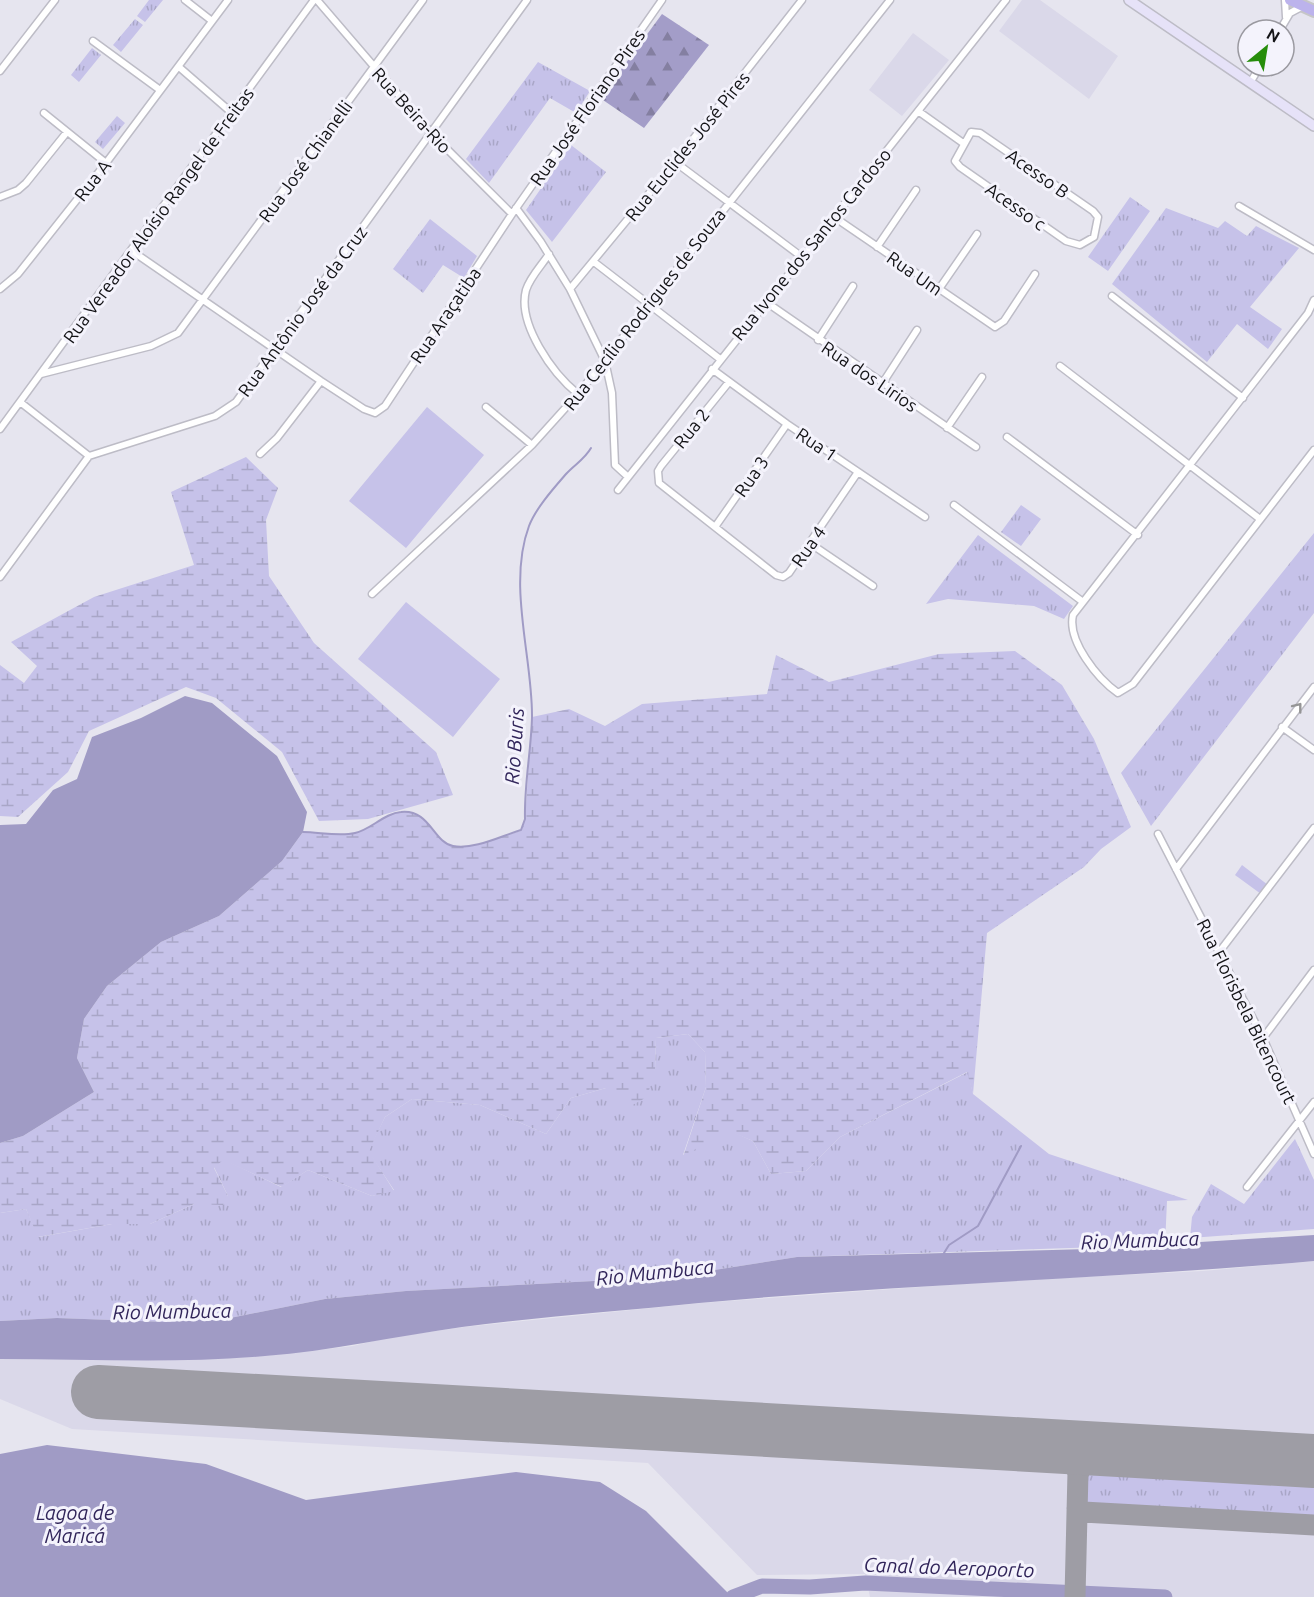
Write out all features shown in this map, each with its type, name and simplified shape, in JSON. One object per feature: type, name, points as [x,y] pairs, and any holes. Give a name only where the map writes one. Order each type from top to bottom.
[{"type":"highway","points":[[1290,0],[1314,11]]},
{"type":"main road","points":[[1129,0],[1314,126]]},
{"type":"street","points":[[0,71],[53,2],[45,0]]},
{"type":"street","points":[[185,0],[212,21]]},
{"type":"street","name":"Rua A","points":[[0,289],[18,274],[106,163],[228,0]]},
{"type":"street","name":"Rua Beira-Rio","points":[[316,0],[432,134],[514,211]]},
{"type":"street","name":"Rua Vereador Aloísio Rangel de Freitas","points":[[0,429],[316,0]]},
{"type":"street","name":"Rua José Chianelli","points":[[41,374],[151,346],[167,340],[188,322],[423,0]]},
{"type":"street","name":"Rua Antônio José da Cruz","points":[[89,456],[215,416],[226,410],[245,391],[527,0]]},
{"type":"street","name":"Rua José Floriano Pires","points":[[514,211],[662,0]]},
{"type":"street","name":"Rua Euclides José Pires","points":[[570,289],[675,162],[802,0]]},
{"type":"street","name":"Rua Cecílio Rodrigues de Souza","points":[[372,594],[532,445],[578,394],[890,0]]},
{"type":"street","name":"Rua Ivone dos Santos Cardoso","points":[[618,490],[1006,0]]},
{"type":"street","points":[[1285,0],[1285,18]]},
{"type":"street","points":[[1287,18],[1293,11],[1303,6]]},
{"type":"street","points":[[93,41],[160,90]]},
{"type":"street","points":[[179,67],[232,113]]},
{"type":"street","points":[[1250,83],[1253,78]]},
{"type":"street","points":[[918,111],[963,143]]},
{"type":"street","points":[[44,113],[106,163]]},
{"type":"street","name":"Acesso B","points":[[963,143],[971,132],[976,131],[1085,205],[1098,217],[1094,237],[1080,245]]},
{"type":"street","points":[[0,197],[18,190],[26,183],[67,132]]},
{"type":"street","name":"Acesso c","points":[[963,143],[956,161],[1066,241],[1080,245]]},
{"type":"street","points":[[675,162],[802,257]]},
{"type":"street","points":[[878,247],[916,190]]},
{"type":"street","points":[[1239,206],[1314,250]]},
{"type":"street","points":[[514,211],[549,254],[570,289],[605,361],[612,393],[615,465],[627,476]]},
{"type":"street","name":"Rua Araçatiba","points":[[321,381],[364,410],[375,413],[385,406],[514,211]]},
{"type":"street","name":"Rua Um","points":[[834,217],[985,322],[997,327],[1013,309],[1035,274]]},
{"type":"street","points":[[939,289],[977,234]]},
{"type":"street","points":[[132,251],[205,299],[321,381],[277,438],[260,454]]},
{"type":"street","points":[[549,254],[526,288],[527,310],[543,355],[555,374],[578,394]]},
{"type":"street","points":[[594,262],[720,359]]},
{"type":"street","points":[[818,340],[853,286]]},
{"type":"street","points":[[1112,296],[1243,398]]},
{"type":"street","points":[[1314,300],[1311,311],[1138,535],[1073,615],[1071,625],[1081,648],[1110,688],[1118,693],[1126,690],[1314,450]]},
{"type":"street","name":"Rua dos Lirios","points":[[766,302],[976,447]]},
{"type":"street","points":[[882,384],[917,330]]},
{"type":"street","points":[[1060,366],[1260,519]]},
{"type":"street","name":"Rua 1","points":[[712,369],[787,424],[925,517]]},
{"type":"street","points":[[947,428],[982,377]]},
{"type":"street","name":"Rua 2","points":[[715,528],[659,483],[658,477],[661,466],[729,382]]},
{"type":"street","points":[[0,577],[89,456],[20,402]]},
{"type":"street","points":[[486,407],[532,445]]},
{"type":"street","name":"Rua 3","points":[[715,528],[787,424]]},
{"type":"street","points":[[1007,436],[1138,535]]},
{"type":"street","name":"Rua 4","points":[[715,528],[779,577],[789,573],[811,544],[858,472]]},
{"type":"street","points":[[954,505],[1083,602]]},
{"type":"street","points":[[811,544],[873,586]]},
{"type":"street","points":[[1176,869],[1314,687]]},
{"type":"street","points":[[1282,728],[1314,750]]},
{"type":"street","points":[[1220,951],[1314,828]]},
{"type":"street","name":"Rua Florisbela Bitencourt","points":[[1158,834],[1263,1038],[1314,1154]]},
{"type":"street","points":[[1263,1038],[1314,970]]},
{"type":"street","points":[[1247,1186],[1314,1102]]},
{"type":"shaded area","points":[[1022,0],[1040,0],[1118,56],[1089,99],[999,31]]},
{"type":"shaded area","points":[[913,33],[949,60],[902,116],[869,90]]},
{"type":"shaded area","points":[[1314,1261],[1314,1597],[870,1597],[865,1574],[757,1575],[648,1463],[72,1429],[0,1399],[0,1359],[202,1359],[264,1356],[353,1346],[386,1338],[464,1327],[701,1303],[1003,1281],[1203,1271]]},
{"type":"green space","points":[[149,0],[163,0],[145,22],[137,16]]},
{"type":"green space","points":[[662,14],[709,45],[644,128],[600,98]]},
{"type":"green space","points":[[135,19],[143,25],[121,52],[113,45]]},
{"type":"green space","points":[[92,48],[101,55],[79,82],[71,75]]},
{"type":"green space","points":[[538,62],[590,91],[576,113],[550,98],[489,183],[466,159]]},
{"type":"green space","points":[[117,116],[125,123],[103,149],[95,142]]},
{"type":"green space","points":[[571,145],[606,172],[552,242],[526,210]]},
{"type":"green space","points":[[1130,197],[1150,211],[1108,271],[1088,257]]},
{"type":"green space","points":[[1166,208],[1218,228],[1225,221],[1247,236],[1256,226],[1299,248],[1250,307],[1282,329],[1268,349],[1237,324],[1207,362],[1112,284]]},
{"type":"green space","points":[[430,219],[477,256],[464,278],[443,265],[423,293],[393,269]]},
{"type":"green space","points":[[427,407],[484,455],[406,548],[349,501]]},
{"type":"green space","points":[[246,457],[278,488],[266,520],[269,576],[314,643],[436,752],[453,795],[368,819],[319,821],[282,752],[216,698],[186,687],[89,731],[68,772],[18,817],[0,816],[0,665],[24,683],[37,666],[11,642],[94,597],[194,565],[171,492]]},
{"type":"green space","points":[[1021,505],[1041,519],[1021,546],[1001,532]]},
{"type":"green space","points":[[1314,533],[1314,613],[1151,826],[1121,773]]},
{"type":"green space","points":[[978,535],[1073,606],[1064,619],[1034,606],[948,599],[926,604]]},
{"type":"green space","points":[[406,602],[500,679],[453,737],[358,659]]},
{"type":"green space","points":[[1015,651],[1062,685],[1094,739],[1131,827],[1101,849],[1084,867],[987,933],[973,1094],[967,1072],[840,1137],[806,1171],[771,1174],[753,1141],[726,1130],[683,1157],[706,1087],[705,1052],[688,1034],[656,1038],[655,1070],[647,1097],[629,1107],[606,1088],[571,1098],[546,1134],[480,1105],[412,1099],[385,1117],[369,1151],[394,1191],[372,1196],[308,1170],[282,1187],[223,1160],[214,1168],[228,1196],[223,1205],[194,1204],[150,1224],[112,1224],[38,1237],[26,1209],[0,1213],[0,1143],[23,1136],[94,1092],[77,1058],[84,1019],[107,986],[161,942],[219,916],[282,861],[303,832],[355,833],[401,812],[419,815],[441,839],[453,846],[470,846],[521,831],[525,819],[532,717],[569,709],[605,726],[642,704],[767,694],[776,655],[829,682],[939,654]]},
{"type":"green space","points":[[1242,865],[1268,885],[1261,894],[1235,875]]},
{"type":"green space","points":[[688,1034],[705,1052],[706,1087],[683,1155],[726,1129],[753,1141],[771,1174],[806,1171],[840,1137],[968,1072],[973,1094],[1049,1154],[1188,1200],[1167,1201],[1165,1245],[797,1257],[670,1277],[406,1291],[325,1299],[230,1318],[167,1322],[57,1318],[0,1321],[0,1213],[26,1209],[39,1237],[112,1224],[150,1224],[194,1204],[228,1196],[214,1167],[223,1159],[281,1187],[308,1170],[372,1196],[394,1190],[368,1151],[385,1117],[412,1099],[480,1105],[546,1134],[571,1098],[655,1070],[656,1038]]},
{"type":"green space","points":[[1295,1139],[1314,1180],[1314,1229],[1190,1238],[1192,1217],[1211,1184],[1244,1204]]},
{"type":"green space","points":[[1098,1467],[1314,1479],[1314,1518],[1092,1505],[1083,1499],[1084,1483],[1087,1472]]},
{"type":"water","points":[[185,696],[212,703],[277,756],[307,812],[303,832],[282,861],[219,916],[161,942],[107,986],[84,1019],[77,1058],[94,1092],[23,1136],[0,1143],[0,825],[26,824],[53,790],[77,779],[92,737],[141,718]]},
{"type":"water","points":[[1314,1235],[1314,1261],[776,1296],[462,1327],[314,1351],[265,1356],[166,1360],[0,1359],[0,1321],[57,1318],[167,1322],[230,1318],[325,1299],[406,1291],[670,1277],[797,1257],[1089,1249]]},
{"type":"water","name":"Lagoa de Maricá","points":[[47,1445],[206,1464],[306,1500],[516,1472],[600,1482],[646,1511],[732,1597],[0,1597],[0,1454]]},
{"type":"waterway","name":"Rio Buris","points":[[303,832],[355,833],[389,815],[401,812],[419,815],[441,839],[453,846],[470,846],[521,830],[525,819],[532,718],[521,597],[520,573],[523,549],[529,526],[540,506],[591,448]]},
{"type":"waterway","points":[[944,1253],[949,1245],[978,1226],[1021,1146]]},
{"type":"waterway","name":"Canal do Aeroporto","points":[[733,1597],[762,1586],[810,1587],[865,1583],[1165,1597]]},
{"type":"taxiway","points":[[1047,1446],[1067,1454],[1078,1472],[1075,1597]]},
{"type":"taxiway","points":[[1078,1475],[1086,1460],[1099,1452],[1111,1449]]},
{"type":"taxiway","points":[[1077,1508],[1083,1512],[1314,1525]]},
{"type":"runway","points":[[98,1392],[1314,1461]]},
{"type":"water label","name":"Rio Mumbuca","points":[[1140,1240]]},
{"type":"water label","name":"Rio Mumbuca","points":[[655,1272]]},
{"type":"water label","name":"Rio Mumbuca","points":[[172,1311]]}]
